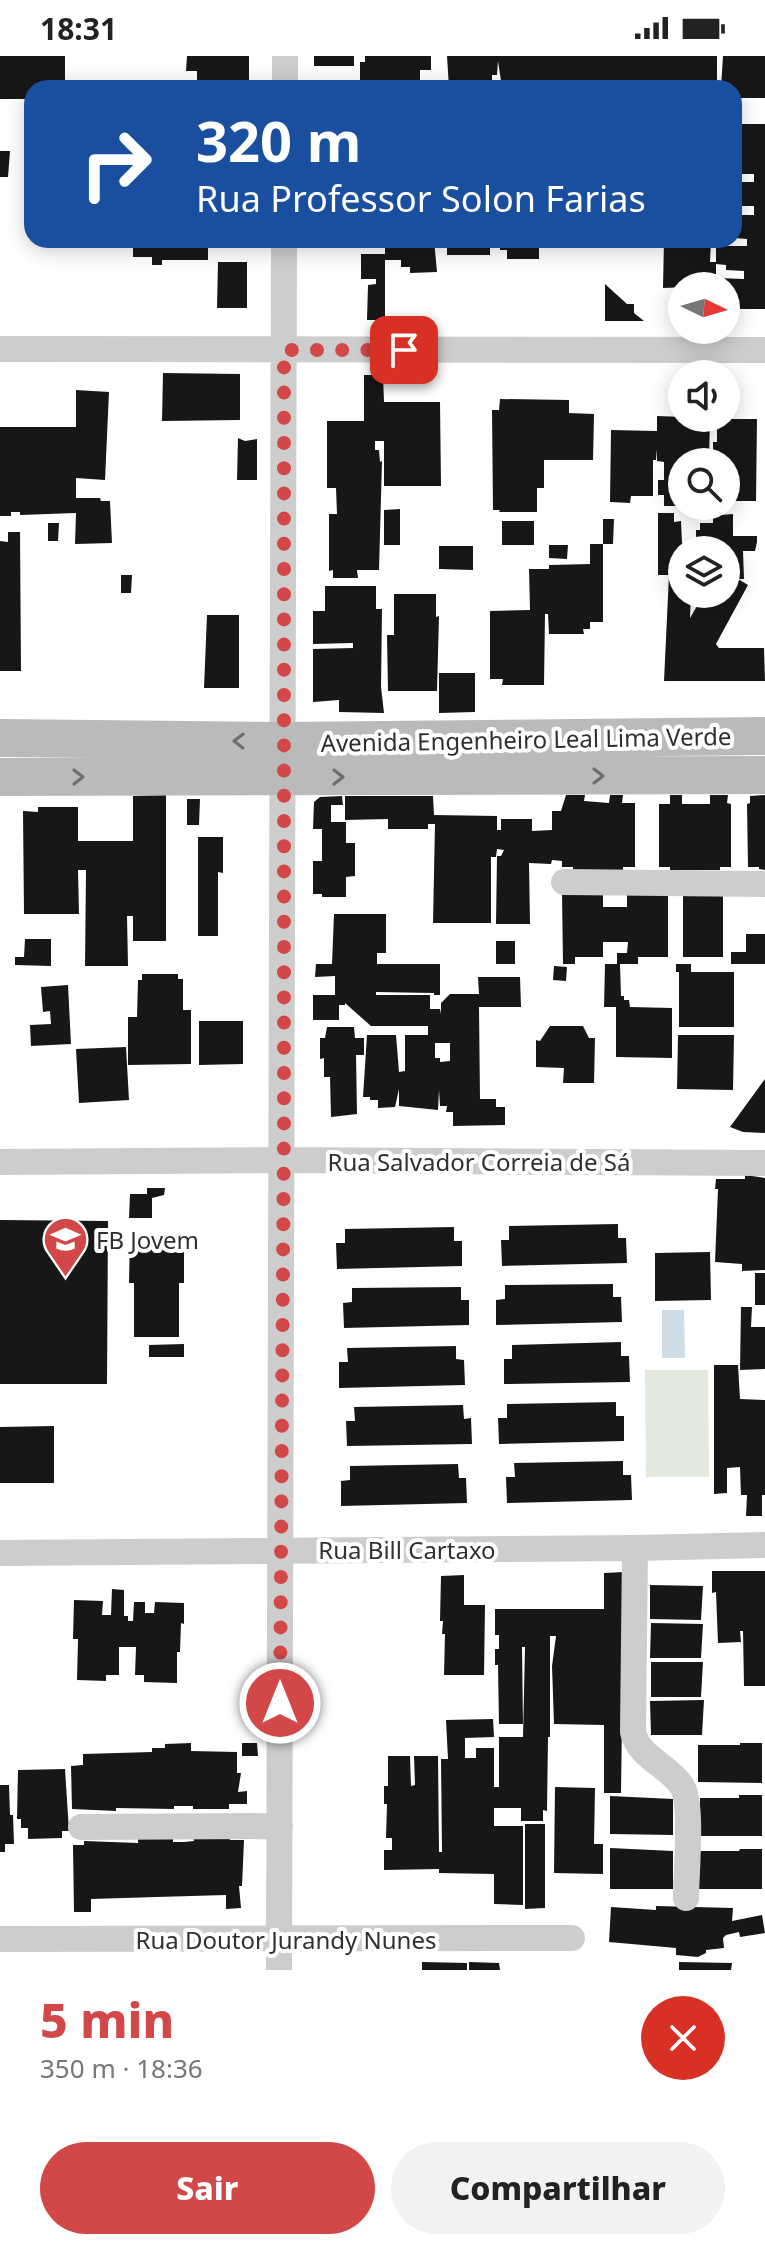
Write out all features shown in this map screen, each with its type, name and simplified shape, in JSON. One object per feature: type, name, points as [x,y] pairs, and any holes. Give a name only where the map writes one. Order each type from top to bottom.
[{"type":"main road","name":"Avenida Engenheiro Leal Lima Verde","points":[[0,777],[284,759],[765,736]]},
{"type":"main road","name":"Avenida Engenheiro Leal Lima Verde","points":[[0,738],[284,759],[765,775]]},
{"type":"street","points":[[285,56],[285,80]]},
{"type":"street","points":[[279,1970],[284,248]]},
{"type":"street","points":[[0,349],[765,350]]},
{"type":"street","points":[[564,882],[765,884]]},
{"type":"street","name":"Rua Salvador Correia de Sá","points":[[0,1162],[765,1163]]},
{"type":"street","name":"Rua Bill Cartaxo","points":[[0,1553],[765,1545]]},
{"type":"street","points":[[635,1548],[633,1732],[639,1747],[683,1788],[687,1815],[686,1898]]},
{"type":"street","points":[[81,1827],[280,1826]]},
{"type":"street","name":"Rua Doutor Jurandy Nunes","points":[[0,1939],[572,1938]]},
{"type":"shaded area","points":[[662,1310],[684,1310],[685,1358],[662,1358]]},
{"type":"shaded area","points":[[645,1370],[708,1370],[709,1477],[646,1477]]},
{"type":"building","points":[[0,56],[65,56],[65,80],[24,80],[24,99],[0,99]]},
{"type":"building","points":[[187,56],[249,56],[249,80],[197,80],[197,71],[186,71]]},
{"type":"building","points":[[314,56],[354,56],[354,66],[314,66]]},
{"type":"building","points":[[365,56],[431,56],[431,70],[420,70],[420,80],[360,80],[360,62],[365,62]]},
{"type":"building","points":[[447,56],[717,56],[717,80],[501,80],[498,61],[497,75],[492,75],[492,80],[448,80]]},
{"type":"building","points":[[723,56],[765,56],[765,98],[742,98],[742,80],[722,80]]},
{"type":"building","points":[[742,124],[765,124],[765,309],[740,309],[740,279],[744,279],[744,271],[726,270],[726,265],[716,264],[716,272],[668,272],[668,288],[663,288],[664,248],[711,248],[710,262],[716,262],[716,248],[747,246],[747,239],[742,239],[742,215],[754,215],[754,206],[742,206],[742,182],[754,182],[754,174],[742,174]]},
{"type":"building","points":[[0,151],[10,151],[8,177],[0,177]]},
{"type":"building","points":[[133,248],[208,248],[208,260],[162,260],[162,265],[152,265],[152,257],[133,257]]},
{"type":"building","points":[[385,248],[435,248],[437,272],[410,273],[410,267],[401,267],[401,260],[385,260],[385,320],[367,320],[368,285],[376,284],[376,279],[361,279],[361,254],[385,254]]},
{"type":"building","points":[[447,248],[490,248],[490,255],[447,255]]},
{"type":"building","points":[[539,248],[539,259],[507,259],[507,250],[500,250]]},
{"type":"building","points":[[218,262],[247,262],[247,308],[217,308]]},
{"type":"building","points":[[605,284],[627,304],[634,304],[634,313],[644,321],[605,321]]},
{"type":"building","points":[[163,373],[240,374],[240,420],[162,421]]},
{"type":"building","points":[[364,375],[383,375],[384,402],[440,402],[441,486],[384,486],[384,441],[375,441],[375,450],[379,450],[382,461],[379,570],[357,570],[358,578],[333,578],[333,570],[329,571],[329,514],[337,514],[336,488],[327,488],[327,421],[364,421]]},
{"type":"building","points":[[76,390],[109,392],[105,480],[76,478],[76,498],[110,501],[112,543],[75,544],[76,513],[20,515],[20,512],[11,512],[11,516],[0,516],[0,427],[76,427]]},
{"type":"building","points":[[500,399],[569,400],[569,413],[594,414],[593,460],[544,460],[544,488],[537,488],[537,512],[493,510],[492,410],[499,410]]},
{"type":"building","points":[[657,416],[668,416],[668,432],[710,432],[709,448],[668,448],[668,506],[664,506],[664,495],[658,495],[658,480],[664,480],[664,462],[657,461],[657,449],[656,460],[653,460],[653,496],[631,496],[630,503],[610,502],[611,430],[657,431]]},
{"type":"building","points":[[740,419],[757,419],[756,501],[740,501],[740,448],[713,448],[713,442],[717,442],[717,432],[740,432]]},
{"type":"building","points":[[238,438],[245,441],[257,439],[257,480],[237,480]]},
{"type":"building","points":[[400,509],[400,545],[384,545],[384,510]]},
{"type":"building","points":[[658,513],[668,513],[668,520],[681,521],[682,536],[668,536],[668,575],[658,575]]},
{"type":"building","points":[[603,519],[614,519],[613,544],[603,544]]},
{"type":"building","points":[[733,520],[733,536],[696,536],[700,523]]},
{"type":"building","points":[[502,521],[534,521],[534,545],[502,545]]},
{"type":"building","points":[[48,523],[59,523],[58,541],[48,541]]},
{"type":"building","points":[[8,532],[20,532],[21,671],[0,671],[0,541],[8,542]]},
{"type":"building","points":[[740,536],[757,536],[755,551],[743,551],[744,579],[740,579]]},
{"type":"building","points":[[590,544],[603,544],[603,622],[590,622],[590,629],[583,629],[584,634],[549,634],[548,614],[545,614],[544,685],[502,685],[503,679],[490,679],[490,611],[530,610],[529,569],[590,564]]},
{"type":"building","points":[[549,545],[568,545],[567,559],[549,558]]},
{"type":"building","points":[[439,546],[473,546],[473,570],[439,569]]},
{"type":"building","points":[[121,575],[132,575],[131,593],[121,593]]},
{"type":"building","points":[[740,580],[748,585],[740,600]]},
{"type":"building","points":[[325,586],[376,586],[376,609],[382,609],[381,687],[384,713],[339,712],[339,700],[313,702],[313,649],[353,648],[353,643],[313,644],[313,611],[325,611]]},
{"type":"building","points":[[394,594],[436,594],[436,617],[439,616],[437,691],[388,691],[387,635],[394,635]]},
{"type":"building","points":[[668,596],[668,608],[690,608],[690,618],[696,608],[736,608],[716,644],[719,648],[764,648],[765,681],[664,681]]},
{"type":"building","points":[[207,615],[239,615],[239,688],[204,688]]},
{"type":"building","points":[[439,673],[475,673],[475,712],[439,713]]},
{"type":"building","points":[[166,795],[166,941],[133,941],[133,916],[127,916],[128,966],[85,966],[86,870],[78,870],[79,914],[24,914],[23,811],[38,812],[38,807],[78,807],[78,841],[133,841],[133,796]]},
{"type":"building","points":[[566,795],[585,795],[584,801],[609,803],[610,795],[623,795],[622,803],[635,803],[635,867],[623,867],[623,870],[573,870],[573,867],[562,867],[562,861],[529,863],[530,924],[496,924],[497,856],[501,856],[504,850],[497,849],[496,857],[491,857],[491,923],[433,923],[435,824],[428,824],[428,829],[388,829],[388,819],[345,820],[345,796],[433,796],[434,815],[497,816],[497,830],[501,830],[501,819],[532,819],[532,831],[552,830],[552,811],[561,811]]},
{"type":"building","points":[[670,795],[682,795],[682,804],[710,804],[710,795],[728,795],[727,803],[731,804],[731,867],[720,867],[720,870],[670,870],[670,867],[659,867],[659,804],[670,804]]},
{"type":"building","points":[[765,795],[765,870],[748,867],[747,804],[750,803],[750,796]]},
{"type":"building","points":[[342,796],[343,805],[331,805],[331,822],[346,822],[346,843],[355,843],[355,876],[346,877],[346,897],[322,897],[322,894],[313,894],[313,861],[322,861],[322,829],[313,829],[314,802],[320,797]]},
{"type":"building","points":[[187,799],[200,799],[199,825],[187,825]]},
{"type":"building","points":[[198,837],[223,837],[223,873],[218,872],[218,936],[198,936]]},
{"type":"building","points":[[723,890],[723,957],[683,957],[683,893]]},
{"type":"building","points":[[603,891],[603,907],[627,907],[627,893],[668,891],[668,957],[638,957],[638,964],[620,964],[621,996],[629,1000],[630,1007],[672,1008],[672,1058],[616,1057],[616,1007],[604,1007],[605,964],[617,964],[617,953],[627,953],[628,942],[603,942],[603,957],[575,957],[575,964],[563,964],[562,893]]},
{"type":"building","points":[[334,914],[386,914],[386,953],[377,953],[377,964],[440,964],[440,995],[376,992],[376,995],[430,995],[430,1009],[440,1009],[441,1014],[441,1003],[450,994],[479,994],[478,977],[520,977],[521,1007],[479,1007],[480,1099],[496,1099],[496,1107],[505,1107],[505,1125],[453,1126],[453,1112],[446,1112],[447,1106],[440,1106],[439,1090],[438,1110],[399,1106],[399,1089],[395,1107],[378,1108],[378,1100],[363,1097],[367,1035],[396,1035],[399,1072],[405,1071],[405,1035],[428,1035],[428,1026],[371,1026],[345,1003],[339,1005],[339,1020],[313,1020],[313,995],[335,995],[335,976],[315,977],[316,964],[332,964]],"holes":[[[435,1043],[450,1043],[450,1061],[440,1062],[440,1058],[435,1058]]]},
{"type":"building","points":[[746,934],[765,934],[765,964],[731,964],[731,952],[746,952]]},
{"type":"building","points":[[25,939],[51,939],[51,966],[15,965],[15,957],[24,957]]},
{"type":"building","points":[[496,941],[515,941],[515,964],[496,964]]},
{"type":"building","points":[[676,964],[691,964],[691,972],[734,972],[734,1027],[679,1027],[679,972],[676,972]]},
{"type":"building","points":[[554,966],[567,967],[566,981],[553,980]]},
{"type":"building","points":[[142,974],[178,974],[178,979],[183,979],[183,1010],[191,1010],[191,1064],[128,1065],[128,1017],[137,1017],[138,980],[142,980]]},
{"type":"building","points":[[68,985],[71,1044],[31,1046],[30,1025],[51,1024],[50,1011],[43,1012],[41,987]]},
{"type":"building","points":[[199,1021],[243,1021],[243,1064],[199,1065]]},
{"type":"building","points":[[550,1026],[583,1026],[589,1038],[595,1038],[594,1083],[563,1083],[564,1068],[536,1067],[536,1040],[540,1041]]},
{"type":"building","points":[[327,1027],[354,1027],[355,1038],[364,1038],[364,1055],[356,1055],[357,1114],[331,1117],[330,1077],[324,1077],[324,1058],[320,1059],[320,1038],[325,1038]]},
{"type":"building","points":[[678,1035],[734,1035],[733,1090],[677,1089]]},
{"type":"building","points":[[126,1047],[129,1100],[79,1103],[76,1049]]},
{"type":"building","points":[[765,1079],[765,1133],[743,1132],[730,1127]]},
{"type":"building","points":[[745,1175],[765,1178],[765,1270],[742,1271],[742,1264],[715,1262],[716,1179],[745,1179]]},
{"type":"building","points":[[147,1188],[165,1188],[164,1195],[152,1198],[152,1218],[129,1218],[130,1194],[147,1194]]},
{"type":"building","points":[[0,1220],[108,1221],[107,1384],[0,1384]]},
{"type":"building","points":[[618,1224],[618,1238],[626,1238],[627,1263],[502,1266],[501,1240],[509,1240],[509,1226]]},
{"type":"building","points":[[454,1227],[454,1241],[462,1241],[462,1266],[337,1269],[336,1243],[345,1243],[345,1229]]},
{"type":"building","points":[[130,1235],[184,1235],[184,1283],[179,1283],[179,1337],[134,1337],[134,1283],[129,1283]]},
{"type":"building","points":[[710,1252],[711,1300],[655,1301],[655,1253]]},
{"type":"building","points":[[755,1273],[765,1273],[765,1305],[755,1305]]},
{"type":"building","points":[[613,1284],[613,1297],[621,1297],[622,1322],[496,1325],[496,1300],[505,1299],[505,1285]]},
{"type":"building","points":[[461,1287],[461,1300],[469,1300],[469,1325],[344,1328],[343,1303],[352,1302],[352,1288]]},
{"type":"building","points":[[741,1307],[752,1307],[751,1327],[765,1327],[765,1369],[740,1370]]},
{"type":"building","points":[[621,1342],[621,1356],[629,1356],[630,1382],[504,1384],[504,1359],[512,1359],[512,1345]]},
{"type":"building","points":[[184,1344],[184,1357],[149,1357],[149,1345]]},
{"type":"building","points":[[456,1346],[456,1359],[464,1360],[465,1385],[339,1388],[339,1362],[348,1362],[347,1348]]},
{"type":"building","points":[[714,1365],[738,1365],[740,1399],[765,1400],[765,1495],[762,1495],[762,1516],[746,1516],[747,1495],[741,1495],[740,1467],[727,1468],[727,1493],[714,1494]]},
{"type":"building","points":[[616,1402],[616,1416],[624,1416],[624,1441],[499,1444],[498,1418],[507,1418],[507,1404]]},
{"type":"building","points":[[463,1405],[464,1419],[471,1418],[472,1444],[347,1446],[346,1421],[355,1421],[354,1407]]},
{"type":"building","points":[[54,1426],[54,1483],[0,1483],[0,1427]]},
{"type":"building","points":[[623,1461],[623,1475],[631,1475],[632,1500],[507,1503],[506,1477],[515,1477],[514,1463]]},
{"type":"building","points":[[458,1464],[459,1478],[466,1478],[467,1503],[341,1506],[341,1481],[350,1480],[350,1466]]},
{"type":"building","points":[[712,1571],[765,1571],[765,1686],[744,1686],[743,1631],[740,1631],[741,1642],[718,1643]]},
{"type":"building","points":[[624,1572],[621,1793],[604,1793],[604,1725],[554,1724],[552,1666],[556,1636],[550,1636],[547,1811],[543,1810],[543,1821],[521,1821],[521,1808],[494,1808],[494,1826],[523,1826],[523,1905],[494,1904],[494,1874],[439,1873],[439,1869],[384,1870],[384,1850],[392,1850],[392,1838],[386,1838],[387,1804],[384,1804],[384,1786],[388,1786],[388,1756],[410,1756],[411,1786],[415,1785],[414,1756],[438,1756],[439,1852],[442,1852],[441,1759],[448,1759],[446,1720],[493,1719],[494,1737],[465,1738],[465,1758],[476,1758],[476,1748],[494,1748],[494,1787],[499,1787],[499,1737],[523,1737],[525,1647],[522,1647],[523,1724],[499,1724],[495,1649],[499,1649],[499,1635],[495,1635],[495,1609],[604,1609],[604,1573]]},
{"type":"building","points":[[464,1575],[464,1605],[485,1605],[484,1675],[444,1675],[441,1576]]},
{"type":"building","points":[[650,1585],[703,1586],[701,1620],[650,1619]]},
{"type":"building","points":[[112,1589],[124,1590],[124,1616],[128,1616],[128,1621],[133,1621],[134,1602],[145,1602],[145,1613],[154,1613],[155,1602],[184,1603],[180,1652],[177,1652],[177,1683],[144,1682],[144,1675],[135,1675],[136,1647],[119,1647],[119,1675],[106,1675],[106,1681],[77,1680],[78,1639],[73,1639],[74,1600],[103,1601],[102,1615],[111,1615]]},
{"type":"building","points":[[651,1623],[703,1624],[701,1658],[650,1658]]},
{"type":"building","points":[[651,1662],[703,1662],[701,1697],[651,1697]]},
{"type":"building","points":[[704,1700],[702,1735],[651,1735],[650,1701]]},
{"type":"building","points":[[191,1743],[191,1751],[237,1752],[237,1773],[241,1773],[238,1792],[247,1791],[247,1804],[229,1804],[229,1809],[174,1806],[174,1809],[116,1808],[116,1811],[72,1809],[71,1766],[83,1765],[83,1754],[152,1752],[152,1748],[165,1748],[165,1744]]},
{"type":"building","points":[[242,1743],[257,1743],[258,1756],[242,1756]]},
{"type":"building","points":[[762,1743],[762,1783],[698,1782],[698,1745]]},
{"type":"building","points":[[65,1769],[69,1831],[62,1831],[62,1838],[28,1839],[28,1828],[21,1828],[21,1819],[17,1819],[18,1770]]},
{"type":"building","points":[[0,1785],[9,1785],[10,1815],[13,1815],[14,1844],[5,1844],[5,1852],[0,1852]]},
{"type":"building","points":[[555,1787],[595,1788],[594,1844],[603,1844],[603,1874],[554,1873]]},
{"type":"building","points":[[739,1795],[762,1795],[762,1836],[700,1836],[700,1798],[739,1798]]},
{"type":"building","points":[[610,1796],[673,1799],[673,1835],[610,1834]]},
{"type":"building","points":[[525,1824],[545,1824],[545,1908],[525,1909]]},
{"type":"building","points":[[229,1837],[230,1840],[244,1840],[242,1886],[239,1886],[241,1908],[226,1909],[226,1895],[91,1899],[91,1912],[74,1912],[73,1845],[84,1845],[84,1841],[138,1843],[138,1839],[173,1838],[173,1842],[184,1842],[194,1841],[193,1838]]},
{"type":"building","points":[[610,1848],[673,1851],[673,1889],[610,1889]]},
{"type":"building","points":[[762,1849],[762,1889],[699,1889],[698,1851]]},
{"type":"building","points":[[656,1906],[733,1908],[732,1921],[762,1915],[765,1933],[740,1937],[739,1932],[726,1935],[723,1938],[724,1948],[706,1950],[698,1957],[676,1955],[676,1948],[609,1942],[611,1907],[656,1910]]},
{"type":"building","points":[[422,1962],[467,1963],[467,1970],[422,1970]]},
{"type":"building","points":[[469,1962],[499,1963],[500,1970],[469,1970]]},
{"type":"building","points":[[679,1962],[732,1963],[731,1970],[679,1970]]},
{"type":"place","name":"FB Jovem","points":[[65,1278]]},
{"type":"route","points":[[280,1703],[284,350],[404,350]]}]
